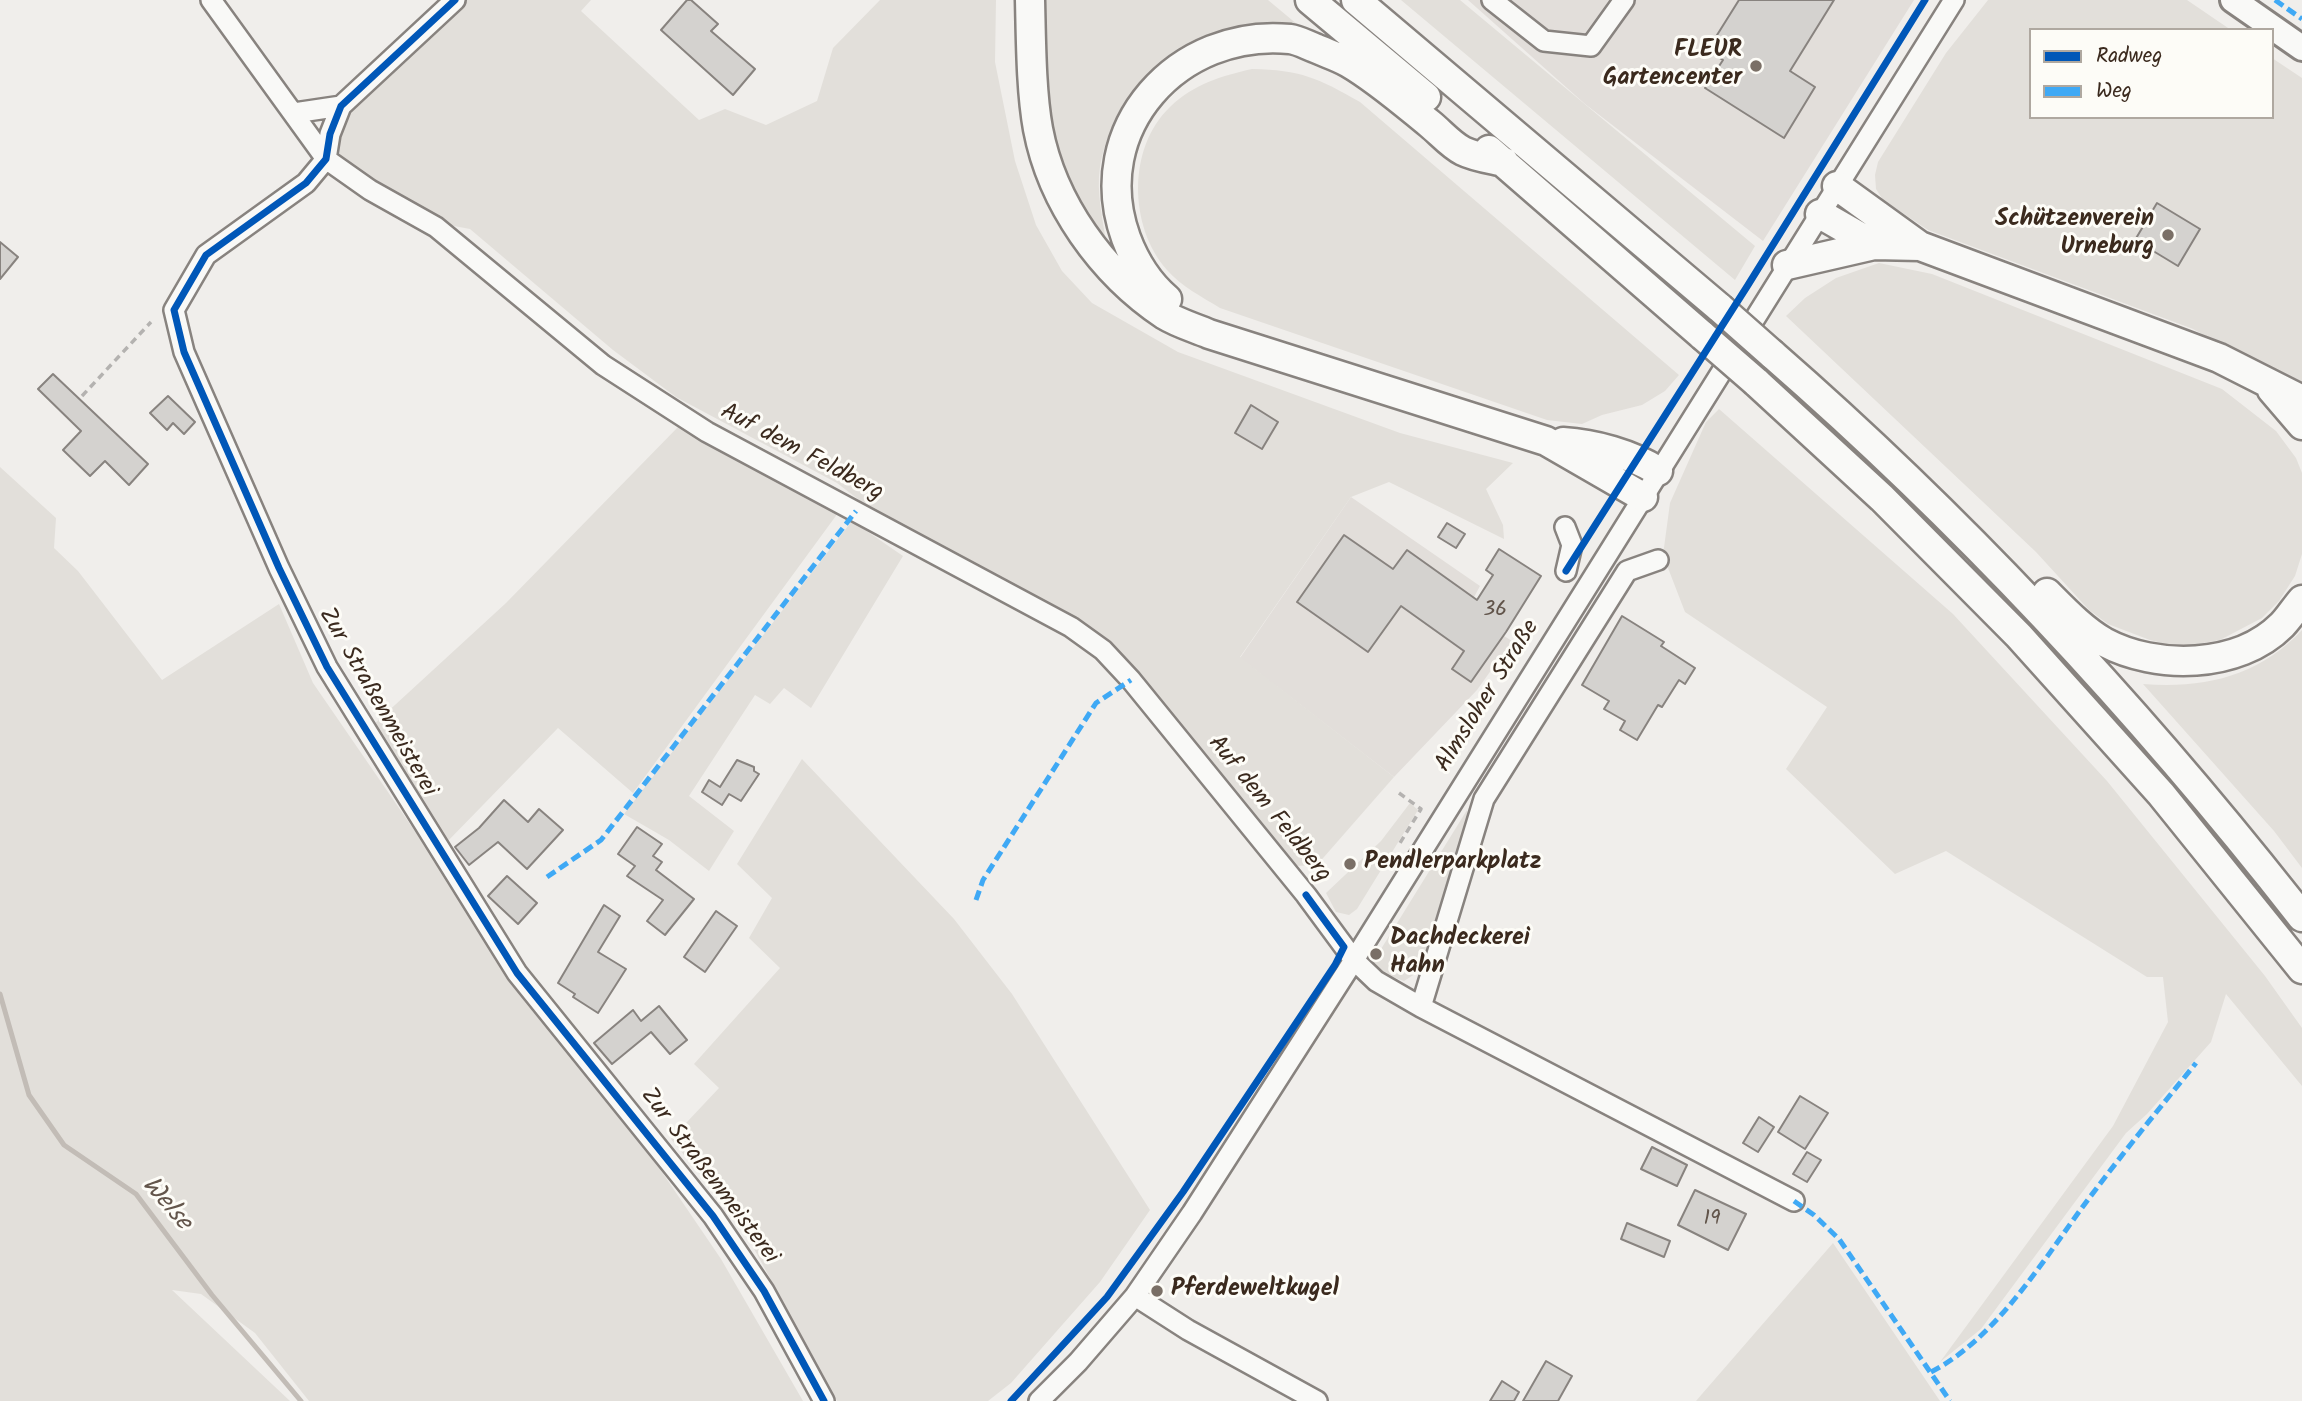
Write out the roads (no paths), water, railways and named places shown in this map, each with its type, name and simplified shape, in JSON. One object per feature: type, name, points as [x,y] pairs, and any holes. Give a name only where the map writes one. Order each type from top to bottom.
[{"type":"highway","points":[[1030,0],[1038,128],[1051,175],[1068,211],[1090,243],[1140,296],[1168,317],[1209,334],[1546,440],[1643,497]]},
{"type":"highway","points":[[1310,0],[1504,162],[1756,382],[1882,498],[2019,636],[2161,794],[2302,969]]},
{"type":"highway","points":[[1356,0],[1720,308],[1843,416],[2041,610],[2256,858],[2302,918]]},
{"type":"highway","points":[[1209,334],[1159,292],[1139,265],[1119,219],[1116,184],[1120,153],[1134,117],[1161,81],[1194,57],[1231,42],[1264,37],[1294,40],[1348,62],[1396,96],[1463,151],[1504,162]]},
{"type":"highway","points":[[1837,186],[1920,246],[2219,359],[2302,400]]},
{"type":"highway","points":[[1820,214],[1874,245]]},
{"type":"highway","points":[[1787,265],[1874,245],[1920,246]]},
{"type":"highway","points":[[2263,380],[2302,425]]},
{"type":"highway","points":[[1546,440],[1575,442],[1638,459],[1658,471]]},
{"type":"highway","points":[[1963,533],[2002,548],[2084,627],[2104,642],[2141,657],[2176,662],[2211,660],[2254,645],[2281,626],[2302,600]]},
{"type":"main road","points":[[2233,0],[2273,28]]},
{"type":"main road","points":[[2274,29],[2302,48]]},
{"type":"street","name":"Auf dem Feldberg","points":[[211,0],[326,159],[370,190],[436,227],[603,365],[695,424],[1071,627],[1103,650],[1140,691],[1306,895],[1354,960],[1376,981],[1794,1201]]},
{"type":"street","name":"Zur Straßenmeisterei","points":[[455,0],[341,106],[330,134],[326,159],[306,183],[206,255],[174,310],[184,352],[279,568],[334,678],[517,973],[713,1216],[764,1292],[824,1401]]},
{"type":"street","points":[[1492,0],[1544,41],[1591,46],[1624,0]]},
{"type":"street","name":"Almsloher Straße","points":[[1039,1401],[1078,1362],[1135,1296],[1192,1213],[1354,960],[1954,0]]},
{"type":"street","points":[[294,113],[341,106]]},
{"type":"street","points":[[1565,527],[1572,545],[1566,571]]},
{"type":"street","points":[[1421,1007],[1484,799],[1627,571],[1658,560]]},
{"type":"street","points":[[1135,1296],[1188,1330],[1317,1401]]},
{"type":"waterway","name":"Welse","points":[[0,994],[29,1095],[64,1145],[136,1194],[212,1295],[301,1401]]},
{"type":"place","name":"FLEUR Gartencenter","points":[[1756,66]]},
{"type":"place","name":"Schützenverein Urneburg","points":[[2168,235]]},
{"type":"place","name":"Pendlerparkplatz","points":[[1350,864]]},
{"type":"place","name":"Dachdeckerei Hahn","points":[[1376,954]]},
{"type":"place","name":"Pferdeweltkugel","points":[[1157,1291]]}]
